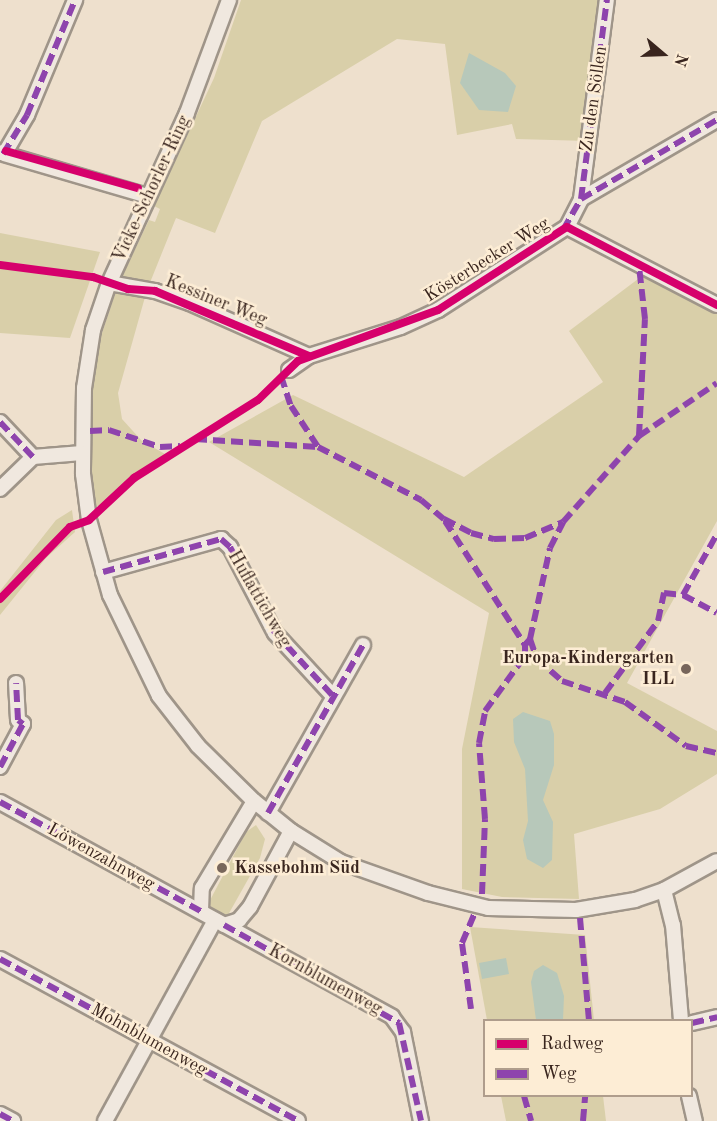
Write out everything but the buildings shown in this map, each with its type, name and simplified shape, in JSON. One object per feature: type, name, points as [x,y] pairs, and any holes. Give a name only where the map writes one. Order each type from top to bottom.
[{"type":"street","points":[[75,0],[27,115],[2,154],[148,196]]},
{"type":"street","name":"Vicke-Schorler-Ring","points":[[229,0],[187,113],[109,282],[87,363],[82,453],[86,504],[103,572],[123,630],[159,696],[198,746],[254,801],[291,831],[364,872],[488,908],[576,910],[635,900],[664,890],[717,861]]},
{"type":"street","name":"Zu den Söllen","points":[[581,199],[607,0]]},
{"type":"street","points":[[581,199],[717,120]]},
{"type":"street","name":"Kösterbecker Weg","points":[[289,370],[309,356],[401,327],[438,310],[567,227],[581,199]]},
{"type":"street","points":[[567,227],[717,305]]},
{"type":"street","name":"Kessiner Weg","points":[[109,282],[155,291],[190,303],[309,356]]},
{"type":"street","points":[[0,422],[33,457]]},
{"type":"street","points":[[0,489],[33,457],[82,453]]},
{"type":"street","name":"Huflattichweg","points":[[103,572],[221,539],[231,548],[275,633],[333,696]]},
{"type":"street","points":[[268,813],[363,645]]},
{"type":"street","points":[[0,767],[23,724],[18,720],[16,683]]},
{"type":"street","points":[[201,911],[202,888],[254,801]]},
{"type":"street","name":"Löwenzahnweg","points":[[0,802],[220,922]]},
{"type":"street","points":[[105,1121],[149,1040],[220,922],[239,920],[250,907],[291,831]]},
{"type":"street","points":[[664,890],[673,925],[681,1019]]},
{"type":"street","name":"Kornblumenweg","points":[[220,922],[399,1023],[421,1121]]},
{"type":"street","name":"Mohnblumenweg","points":[[0,959],[298,1121]]},
{"type":"street","points":[[693,1023],[717,1017]]},
{"type":"street","points":[[689,1097],[695,1121]]},
{"type":"street","points":[[0,1114],[13,1121]]},
{"type":"shaded area","points":[[241,0],[607,0],[588,141],[516,139],[512,124],[457,135],[445,44],[397,39],[262,121],[215,233],[176,218],[147,290],[118,393],[122,419],[142,441],[165,454],[129,479],[100,507],[95,505],[89,474],[92,382],[99,342],[118,285],[149,220],[155,222],[160,209],[154,206],[214,78]]},
{"type":"shaded area","points":[[469,53],[505,73],[516,86],[508,112],[479,110],[460,83]]},
{"type":"shaded area","points":[[0,233],[100,252],[70,338],[0,333]]},
{"type":"shaded area","points":[[642,276],[717,313],[717,521],[627,683],[717,731],[717,774],[660,809],[574,834],[579,899],[502,897],[462,889],[462,749],[489,613],[209,442],[293,395],[464,477],[603,382],[569,331]]},
{"type":"shaded area","points":[[72,510],[75,532],[46,558],[0,615],[0,591],[56,520]]},
{"type":"shaded area","points":[[523,712],[550,721],[554,734],[554,765],[543,800],[553,822],[552,860],[543,868],[527,859],[523,840],[528,821],[525,769],[514,742],[513,719]]},
{"type":"shaded area","points":[[256,825],[265,839],[260,858],[228,915],[221,915],[208,904],[246,832]]},
{"type":"shaded area","points":[[470,927],[585,935],[594,1019],[487,1019]]},
{"type":"shaded area","points":[[506,958],[509,974],[482,979],[479,963]]},
{"type":"shaded area","points":[[543,965],[557,973],[564,996],[563,1019],[536,1019],[531,982],[534,971]]},
{"type":"shaded area","points":[[501,1097],[603,1097],[606,1121],[506,1121]]},
{"type":"marked path","points":[[3,154],[27,115],[75,0]]},
{"type":"marked path","points":[[563,230],[581,199],[607,0]]},
{"type":"marked path","points":[[581,199],[717,120]]},
{"type":"marked path","points":[[639,266],[645,319],[639,436]]},
{"type":"marked path","points":[[281,376],[291,406],[318,447],[421,500],[444,519],[471,533],[494,539],[525,538],[563,522]]},
{"type":"marked path","points":[[530,639],[550,548],[563,522],[639,436],[717,383]]},
{"type":"marked path","points":[[0,422],[33,457]]},
{"type":"marked path","points":[[90,431],[109,430],[160,447],[180,446]]},
{"type":"marked path","points":[[195,439],[318,447]]},
{"type":"marked path","points":[[445,521],[525,645]]},
{"type":"marked path","points":[[683,595],[717,534]]},
{"type":"marked path","points":[[103,572],[221,539],[230,547],[275,633],[333,696]]},
{"type":"marked path","points":[[605,693],[658,621],[664,593],[683,595],[717,613]]},
{"type":"marked path","points":[[482,894],[485,819],[479,743],[485,711],[525,656],[525,645],[530,639],[537,659],[562,681],[625,702],[686,746],[717,753]]},
{"type":"marked path","points":[[268,813],[363,645]]},
{"type":"marked path","points":[[0,767],[23,724],[18,720],[16,683]]},
{"type":"marked path","points":[[0,802],[201,911]]},
{"type":"marked path","points":[[471,1009],[462,943],[475,912]]},
{"type":"marked path","points":[[580,918],[589,1019]]},
{"type":"marked path","points":[[224,925],[399,1023],[421,1121]]},
{"type":"marked path","points":[[0,959],[298,1121]]},
{"type":"marked path","points":[[693,1023],[717,1017]]},
{"type":"marked path","points":[[524,1097],[531,1121]]},
{"type":"marked path","points":[[583,1121],[585,1097]]},
{"type":"marked path","points":[[0,1114],[13,1121]]},
{"type":"cycle path","points":[[6,151],[138,188]]},
{"type":"cycle path","points":[[0,599],[70,527],[89,520],[134,478],[258,400],[298,361],[438,310],[567,227],[717,305]]},
{"type":"cycle path","points":[[0,265],[93,277],[128,289],[155,291],[309,356]]},
{"type":"place","name":"Europa-Kindergarten ILL","points":[[686,669]]},
{"type":"place","name":"Kassebohm Süd","points":[[222,868]]}]
